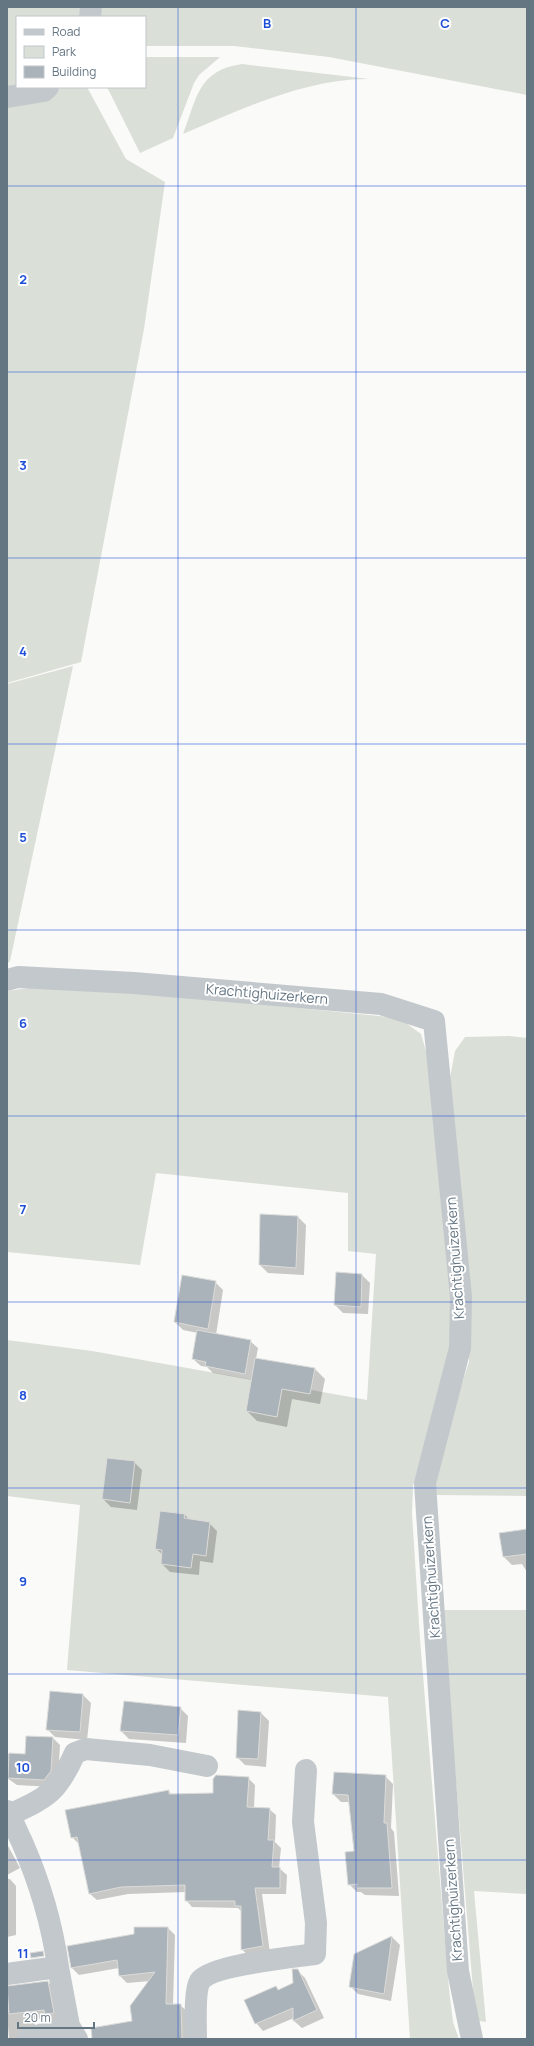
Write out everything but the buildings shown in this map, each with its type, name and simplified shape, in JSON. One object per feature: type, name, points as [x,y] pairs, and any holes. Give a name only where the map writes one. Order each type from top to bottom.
[{"type":"street","points":[[7,97],[46,89]]},
{"type":"street","name":"Krachtighuizerkern","points":[[7,980],[18,977],[134,983],[381,1004],[434,1021],[461,1297],[460,1348],[424,1483],[458,1971],[472,2039]]},
{"type":"street","points":[[27,2039],[73,2032],[58,1967],[53,1932],[42,1894],[8,1813],[45,1798],[64,1778],[75,1753],[86,1749],[150,1755],[207,1766]]},
{"type":"street","points":[[196,2039],[197,1990],[199,1982],[207,1974],[262,1961],[315,1954],[316,1923],[303,1822],[306,1770]]},
{"type":"street","points":[[7,1974],[58,1967]]},
{"type":"green space","points":[[7,7],[81,7],[79,16],[16,16],[16,87],[7,90]]},
{"type":"green space","points":[[94,7],[527,7],[527,95],[329,57],[234,46],[146,46],[146,16],[99,16]]},
{"type":"green space","points":[[146,57],[220,57],[199,75],[194,83],[173,138],[140,153],[108,88],[146,88]]},
{"type":"green space","points":[[242,64],[369,79],[346,80],[322,84],[274,97],[183,134],[196,98],[208,79],[216,72],[227,67]]},
{"type":"green space","points":[[54,88],[88,88],[126,159],[165,182],[144,329],[81,662],[7,683],[7,103]]},
{"type":"green space","points":[[73,666],[10,961],[7,964],[7,684]]},
{"type":"green space","points":[[58,984],[399,1018],[421,1034],[427,1055],[453,1313],[453,1358],[422,1452],[413,1486],[412,1514],[420,1639],[449,1989],[453,2022],[459,2039],[410,2039],[388,1697],[67,1670],[80,1505],[7,1496],[7,1340],[92,1351],[367,1400],[376,1254],[348,1251],[348,1193],[156,1173],[140,1265],[7,1252],[7,991]]},
{"type":"green space","points":[[509,1036],[527,1038],[527,1105],[525,1117],[527,1122],[527,1496],[435,1495],[439,1453],[469,1362],[469,1316],[450,1078],[455,1051],[465,1037]]},
{"type":"green space","points":[[442,1610],[527,1610],[527,1894],[474,1891],[486,2022],[479,2021],[474,2002]]}]
